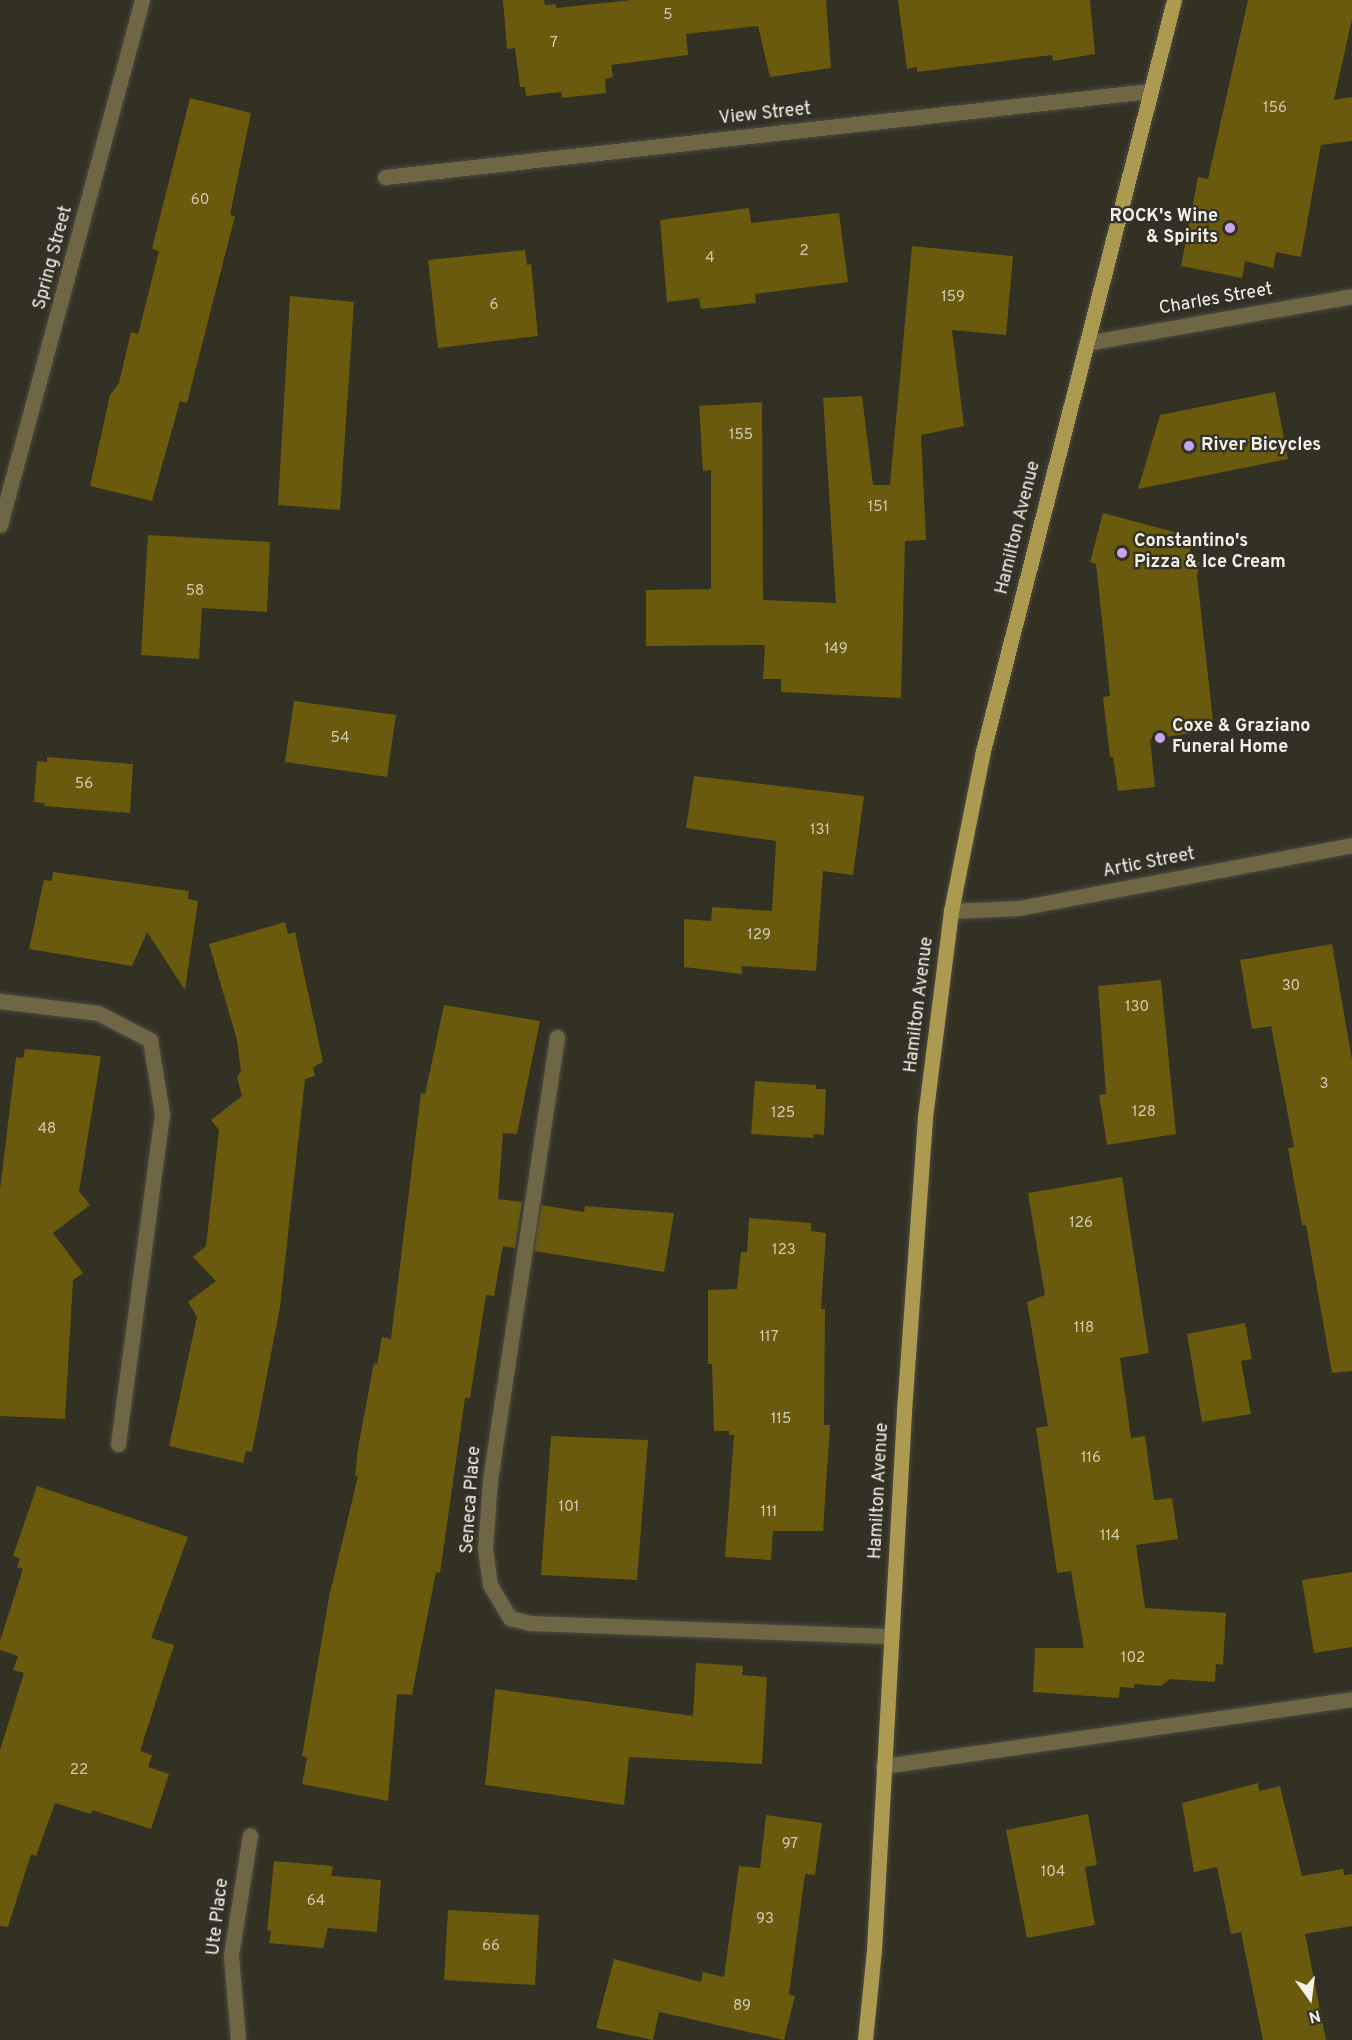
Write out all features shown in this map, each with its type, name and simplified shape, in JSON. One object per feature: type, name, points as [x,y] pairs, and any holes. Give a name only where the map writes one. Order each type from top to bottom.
[{"type":"main road","name":"Hamilton Avenue","points":[[865,2040],[874,1950],[883,1766],[925,1117],[951,911],[983,751],[1174,0]]},
{"type":"street","name":"Spring Street","points":[[0,525],[142,0]]},
{"type":"street","name":"View Street","points":[[385,177],[1149,91]]},
{"type":"street","name":"Charles Street","points":[[1086,343],[1352,296]]},
{"type":"street","name":"Artic Street","points":[[951,911],[1019,908],[1352,845]]},
{"type":"street","points":[[0,1001],[98,1013],[150,1040],[162,1114],[118,1444]]},
{"type":"street","name":"Seneca Place","points":[[557,1037],[490,1480],[485,1549],[490,1586],[510,1618],[530,1623],[892,1636]]},
{"type":"street","points":[[883,1766],[1352,1699]]},
{"type":"street","name":"Ute Place","points":[[238,2040],[231,1955],[250,1835]]},
{"type":"building","points":[[503,0],[544,0],[545,5],[556,4],[556,8],[632,0],[826,0],[831,68],[770,77],[758,26],[686,34],[688,55],[611,65],[613,77],[605,79],[606,93],[562,98],[561,92],[526,96],[525,87],[520,87],[515,48],[507,49]]},
{"type":"building","points":[[898,0],[1090,0],[1095,54],[1053,61],[1052,55],[917,72],[917,67],[907,69]]},
{"type":"building","points":[[1248,0],[1352,0],[1352,19],[1334,100],[1352,97],[1352,141],[1321,145],[1301,257],[1276,252],[1273,268],[1245,261],[1242,278],[1181,266],[1198,177],[1208,179]]},
{"type":"building","points":[[190,98],[251,113],[230,215],[235,216],[187,403],[180,401],[152,501],[90,486],[110,395],[119,383],[131,332],[138,334],[159,251],[152,249]]},
{"type":"building","points":[[749,208],[751,223],[839,213],[848,282],[755,294],[756,303],[701,309],[699,298],[667,302],[660,220]]},
{"type":"building","points":[[912,246],[1013,256],[1006,335],[952,330],[964,426],[921,435],[926,540],[905,541],[901,698],[781,692],[781,679],[763,679],[765,645],[646,646],[646,590],[711,589],[711,470],[703,471],[699,406],[762,402],[763,600],[836,603],[823,398],[862,396],[873,485],[890,485]]},
{"type":"building","points":[[525,250],[527,265],[531,264],[538,336],[438,348],[428,260]]},
{"type":"building","points":[[290,296],[354,302],[340,510],[278,505]]},
{"type":"building","points":[[1275,392],[1288,459],[1138,489],[1160,415]]},
{"type":"building","points":[[1103,513],[1193,537],[1188,559],[1200,562],[1197,576],[1214,730],[1150,739],[1155,787],[1118,791],[1113,757],[1110,757],[1103,697],[1110,696],[1096,564],[1090,562]]},
{"type":"building","points":[[148,535],[270,542],[267,612],[202,608],[199,659],[141,655]]},
{"type":"building","points":[[294,701],[396,715],[387,777],[285,762]]},
{"type":"building","points":[[47,757],[133,764],[130,813],[44,806],[45,803],[34,802],[37,761],[47,762]]},
{"type":"building","points":[[694,776],[864,796],[853,875],[823,871],[816,971],[742,966],[742,974],[684,967],[684,919],[711,921],[712,907],[772,911],[776,841],[686,828]]},
{"type":"building","points":[[53,872],[189,891],[188,899],[198,901],[185,990],[147,932],[132,966],[29,949],[44,880],[52,881]]},
{"type":"building","points":[[285,922],[288,934],[295,932],[323,1062],[313,1067],[315,1076],[305,1079],[280,1307],[252,1452],[246,1451],[243,1463],[169,1446],[197,1317],[188,1302],[216,1281],[193,1257],[206,1246],[219,1130],[211,1120],[242,1096],[237,1077],[241,1071],[237,1040],[209,944]]},
{"type":"building","points":[[1332,944],[1352,1060],[1352,1371],[1332,1373],[1306,1225],[1302,1225],[1288,1148],[1294,1147],[1271,1026],[1252,1029],[1240,960]]},
{"type":"building","points":[[1161,980],[1176,1134],[1107,1145],[1099,1095],[1106,1094],[1098,986]]},
{"type":"building","points":[[444,1005],[540,1021],[517,1134],[503,1133],[498,1199],[522,1202],[515,1248],[503,1246],[494,1296],[486,1295],[470,1398],[465,1398],[440,1573],[436,1572],[412,1695],[397,1694],[388,1801],[302,1784],[307,1758],[302,1756],[329,1597],[358,1476],[355,1476],[358,1448],[374,1363],[377,1364],[382,1337],[391,1339],[421,1093],[425,1094]]},
{"type":"building","points":[[25,1049],[101,1056],[79,1191],[90,1205],[53,1233],[83,1273],[73,1280],[65,1419],[0,1416],[0,1190],[16,1057],[23,1058]]},
{"type":"building","points":[[755,1081],[816,1085],[816,1089],[826,1089],[824,1135],[814,1134],[814,1138],[751,1134]]},
{"type":"building","points":[[1122,1177],[1149,1353],[1120,1358],[1131,1438],[1145,1436],[1154,1500],[1172,1498],[1178,1539],[1136,1545],[1145,1608],[1226,1613],[1223,1665],[1216,1664],[1215,1682],[1170,1679],[1161,1686],[1134,1684],[1134,1688],[1120,1687],[1119,1698],[1033,1692],[1035,1648],[1084,1648],[1071,1571],[1057,1573],[1036,1428],[1048,1426],[1027,1302],[1045,1295],[1028,1193]]},
{"type":"building","points":[[541,1205],[584,1212],[585,1206],[674,1213],[664,1272],[534,1251]]},
{"type":"building","points":[[749,1218],[811,1223],[811,1231],[826,1233],[821,1309],[825,1309],[824,1425],[830,1425],[823,1531],[773,1531],[771,1560],[725,1557],[734,1435],[729,1435],[729,1431],[714,1431],[712,1364],[708,1364],[708,1290],[737,1289],[741,1252],[747,1252]]},
{"type":"building","points":[[1245,1323],[1252,1359],[1241,1361],[1251,1414],[1202,1422],[1187,1334]]},
{"type":"building","points":[[551,1436],[648,1440],[637,1580],[541,1575]]},
{"type":"building","points":[[37,1486],[188,1537],[151,1638],[174,1645],[140,1751],[152,1755],[148,1767],[169,1774],[151,1829],[92,1810],[91,1814],[55,1803],[36,1856],[31,1854],[8,1927],[0,1926],[0,1750],[24,1673],[13,1670],[18,1656],[0,1650],[0,1641],[23,1569],[17,1567],[20,1559],[13,1556]]},
{"type":"building","points":[[1352,1572],[1352,1647],[1314,1653],[1302,1580]]},
{"type":"building","points":[[696,1663],[743,1666],[742,1675],[767,1677],[762,1764],[629,1757],[624,1805],[485,1785],[495,1689],[693,1716]]},
{"type":"building","points":[[1258,1783],[1259,1791],[1280,1786],[1302,1876],[1343,1869],[1344,1875],[1352,1874],[1352,1926],[1305,1934],[1326,2040],[1263,2040],[1241,1932],[1231,1934],[1217,1867],[1194,1872],[1182,1803]]},
{"type":"building","points":[[1088,1814],[1097,1865],[1085,1867],[1095,1925],[1027,1938],[1006,1830]]},
{"type":"building","points":[[766,1815],[822,1823],[815,1875],[805,1874],[789,1994],[795,1996],[784,2040],[659,2012],[653,2040],[596,2028],[614,1959],[701,1982],[703,1972],[724,1977],[739,1866],[760,1868]]},
{"type":"building","points":[[274,1861],[333,1866],[331,1876],[381,1880],[377,1932],[328,1928],[323,1948],[269,1943],[271,1931],[267,1930]]},
{"type":"building","points":[[448,1910],[539,1915],[535,1985],[444,1980]]},
{"type":"place","name":"ROCK's Wine & Spirits","points":[[1230,228]]},
{"type":"place","name":"River Bicycles","points":[[1189,446]]},
{"type":"place","name":"Constantino's Pizza & Ice Cream","points":[[1122,553]]},
{"type":"place","name":"Coxe & Graziano Funeral Home","points":[[1160,738]]}]
